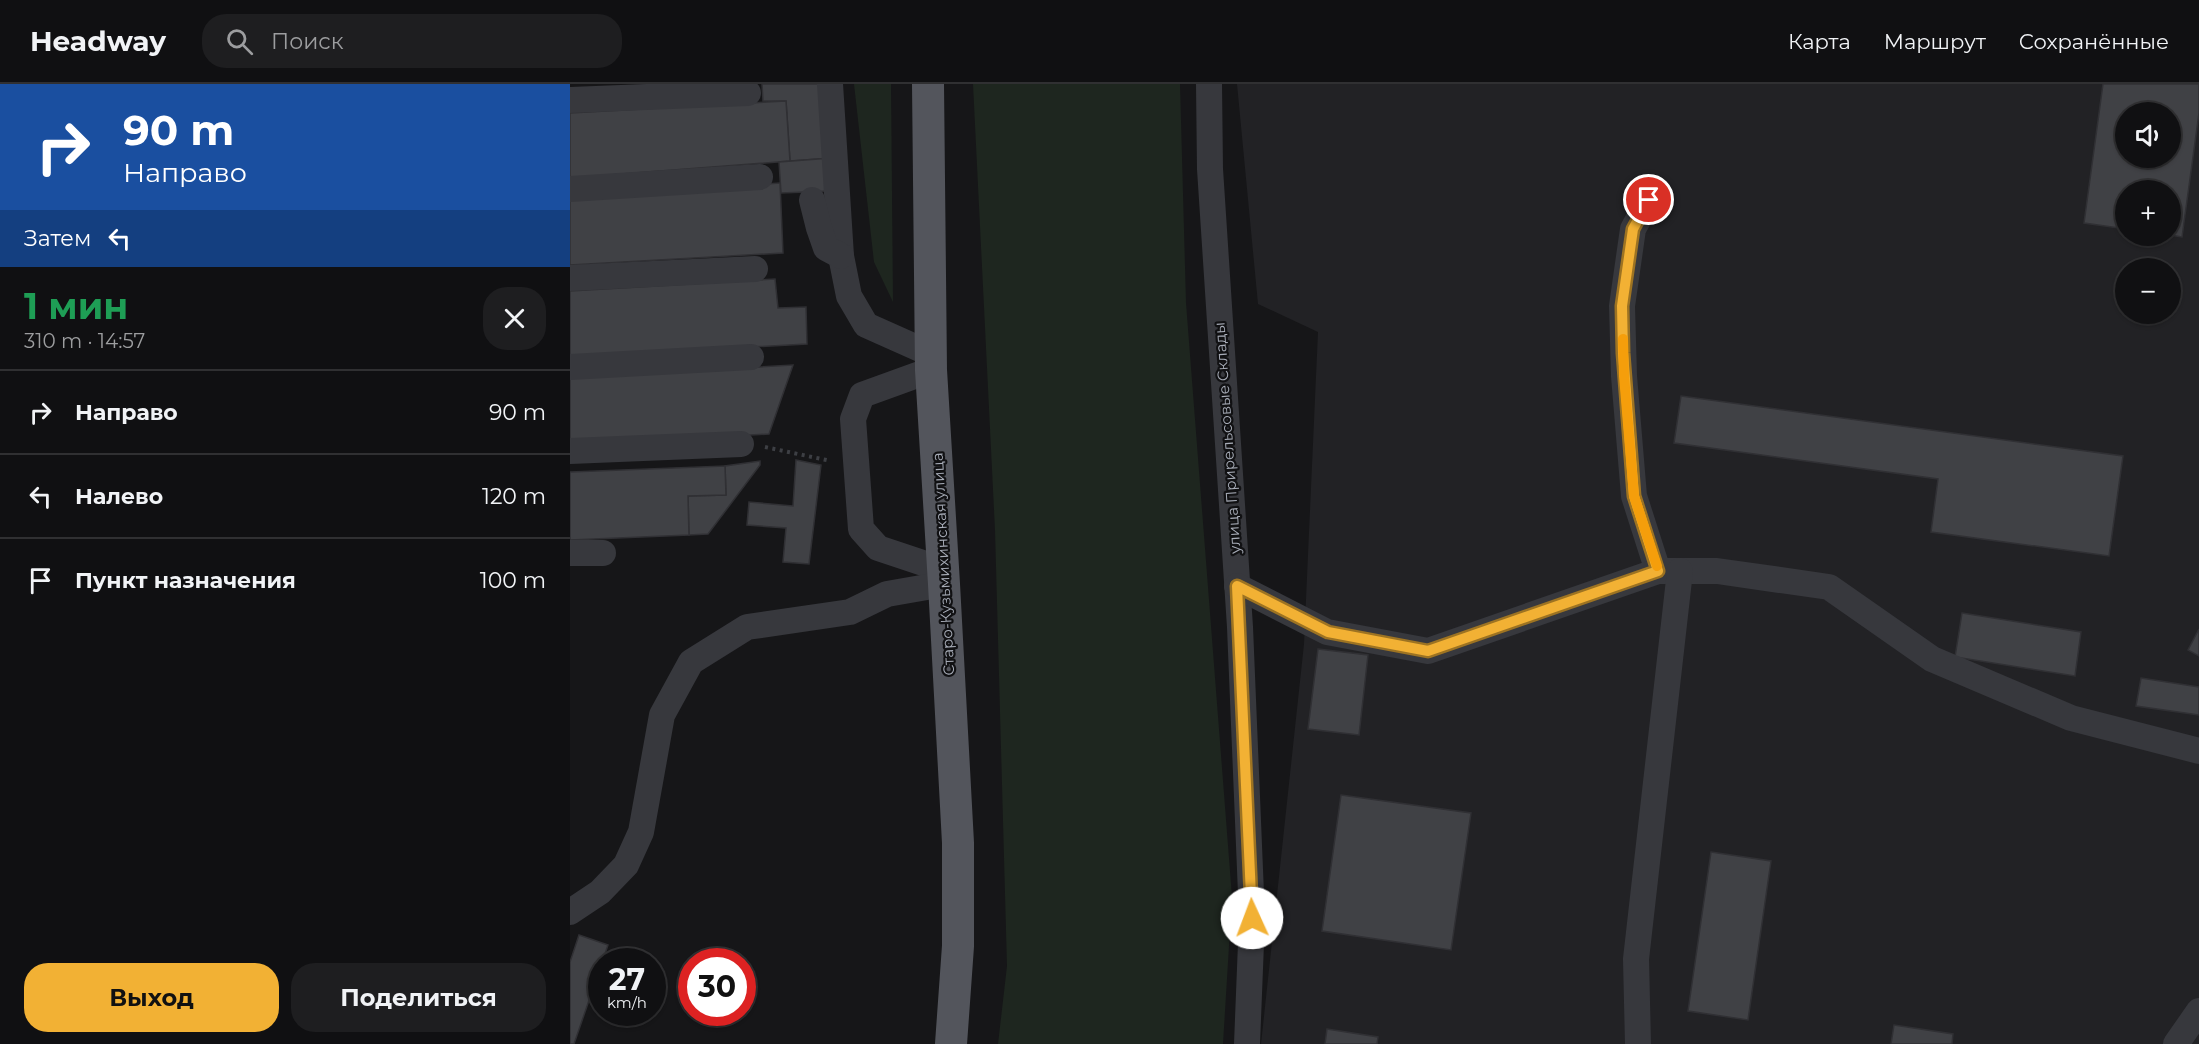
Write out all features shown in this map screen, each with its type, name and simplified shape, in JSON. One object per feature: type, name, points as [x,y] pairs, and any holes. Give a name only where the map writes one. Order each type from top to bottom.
[{"type":"main road","name":"Старо-Кузьмихинская улица","points":[[928,84],[931,362],[958,843],[958,946],[951,1044]]},
{"type":"street","points":[[830,84],[841,255],[849,296],[866,325],[931,362]]},
{"type":"street","name":"улица Прирельсовые Склады","points":[[1209,84],[1210,169],[1237,586],[1252,918],[1247,1044]]},
{"type":"street","points":[[570,100],[748,93]]},
{"type":"street","points":[[570,189],[760,177]]},
{"type":"street","points":[[1638,1044],[1636,959],[1669,571],[1634,496],[1623,353],[1622,306],[1633,229],[1649,200]]},
{"type":"street","points":[[812,201],[826,248],[841,255]]},
{"type":"street","points":[[570,278],[755,269]]},
{"type":"street","points":[[570,367],[751,357]]},
{"type":"street","points":[[931,362],[862,395],[853,419],[861,529],[878,548],[944,577]]},
{"type":"street","points":[[570,451],[741,444]]},
{"type":"street","points":[[570,553],[603,553]]},
{"type":"street","points":[[1237,586],[1328,632],[1428,651],[1669,571],[1717,571],[1829,587],[1932,659],[2071,718],[2199,751]]},
{"type":"street","points":[[570,912],[600,892],[626,865],[641,832],[662,715],[691,662],[747,627],[850,612],[887,594],[944,577]]},
{"type":"street","points":[[2176,1044],[2199,1011]]},
{"type":"path","points":[[741,444],[776,448],[857,466]]},
{"type":"shaded area","points":[[854,84],[891,84],[893,302],[874,262]]},
{"type":"shaded area","points":[[973,84],[1180,84],[1186,303],[1232,897],[1223,1044],[998,1044],[1007,966],[995,530]]},
{"type":"shaded area","points":[[1237,84],[2199,84],[2199,1044],[1261,1044],[1304,644],[1318,332],[1258,304]]},
{"type":"building","points":[[762,84],[823,84],[831,158],[790,161],[786,101],[763,101]]},
{"type":"building","points":[[2103,84],[2199,84],[2199,113],[2182,237],[2181,180],[2115,180],[2115,227],[2084,223]]},
{"type":"building","points":[[786,101],[790,161],[570,178],[570,113]]},
{"type":"building","points":[[831,158],[831,191],[781,193],[779,162]]},
{"type":"building","points":[[780,183],[783,253],[570,265],[570,197]]},
{"type":"building","points":[[775,279],[778,308],[806,307],[807,344],[570,357],[570,291]]},
{"type":"building","points":[[793,365],[769,434],[570,445],[570,378]]},
{"type":"building","points":[[1681,396],[2123,456],[2109,556],[1931,532],[1938,479],[1674,443]]},
{"type":"building","points":[[796,460],[821,465],[809,564],[783,562],[786,528],[747,525],[749,502],[793,506]]},
{"type":"building","points":[[760,461],[760,465],[708,534],[689,535],[688,496],[726,495],[725,466]]},
{"type":"building","points":[[725,466],[726,495],[688,496],[689,535],[570,540],[570,472]]},
{"type":"building","points":[[1962,613],[2081,632],[2075,676],[1955,657]]},
{"type":"building","points":[[2199,629],[2199,656],[2188,650]]},
{"type":"building","points":[[1318,649],[1368,655],[1359,735],[1308,729]]},
{"type":"building","points":[[2141,678],[2199,687],[2199,715],[2136,706]]},
{"type":"building","points":[[1341,795],[1471,813],[1451,950],[1322,931]]},
{"type":"building","points":[[1711,852],[1771,861],[1748,1020],[1688,1011]]},
{"type":"building","points":[[579,935],[608,945],[607,948],[588,948],[588,1003],[574,1044],[570,1044],[570,962]]},
{"type":"building","points":[[1894,1025],[1953,1034],[1952,1044],[1891,1044]]},
{"type":"building","points":[[1327,1029],[1378,1037],[1377,1044],[1325,1044]]},
{"type":"slow traffic","points":[[1623,339],[1634,496],[1657,566]]},
{"type":"route","points":[[1252,918],[1237,586],[1328,632],[1428,651],[1658,571],[1634,496],[1623,353],[1622,306],[1633,229],[1649,200]]}]
